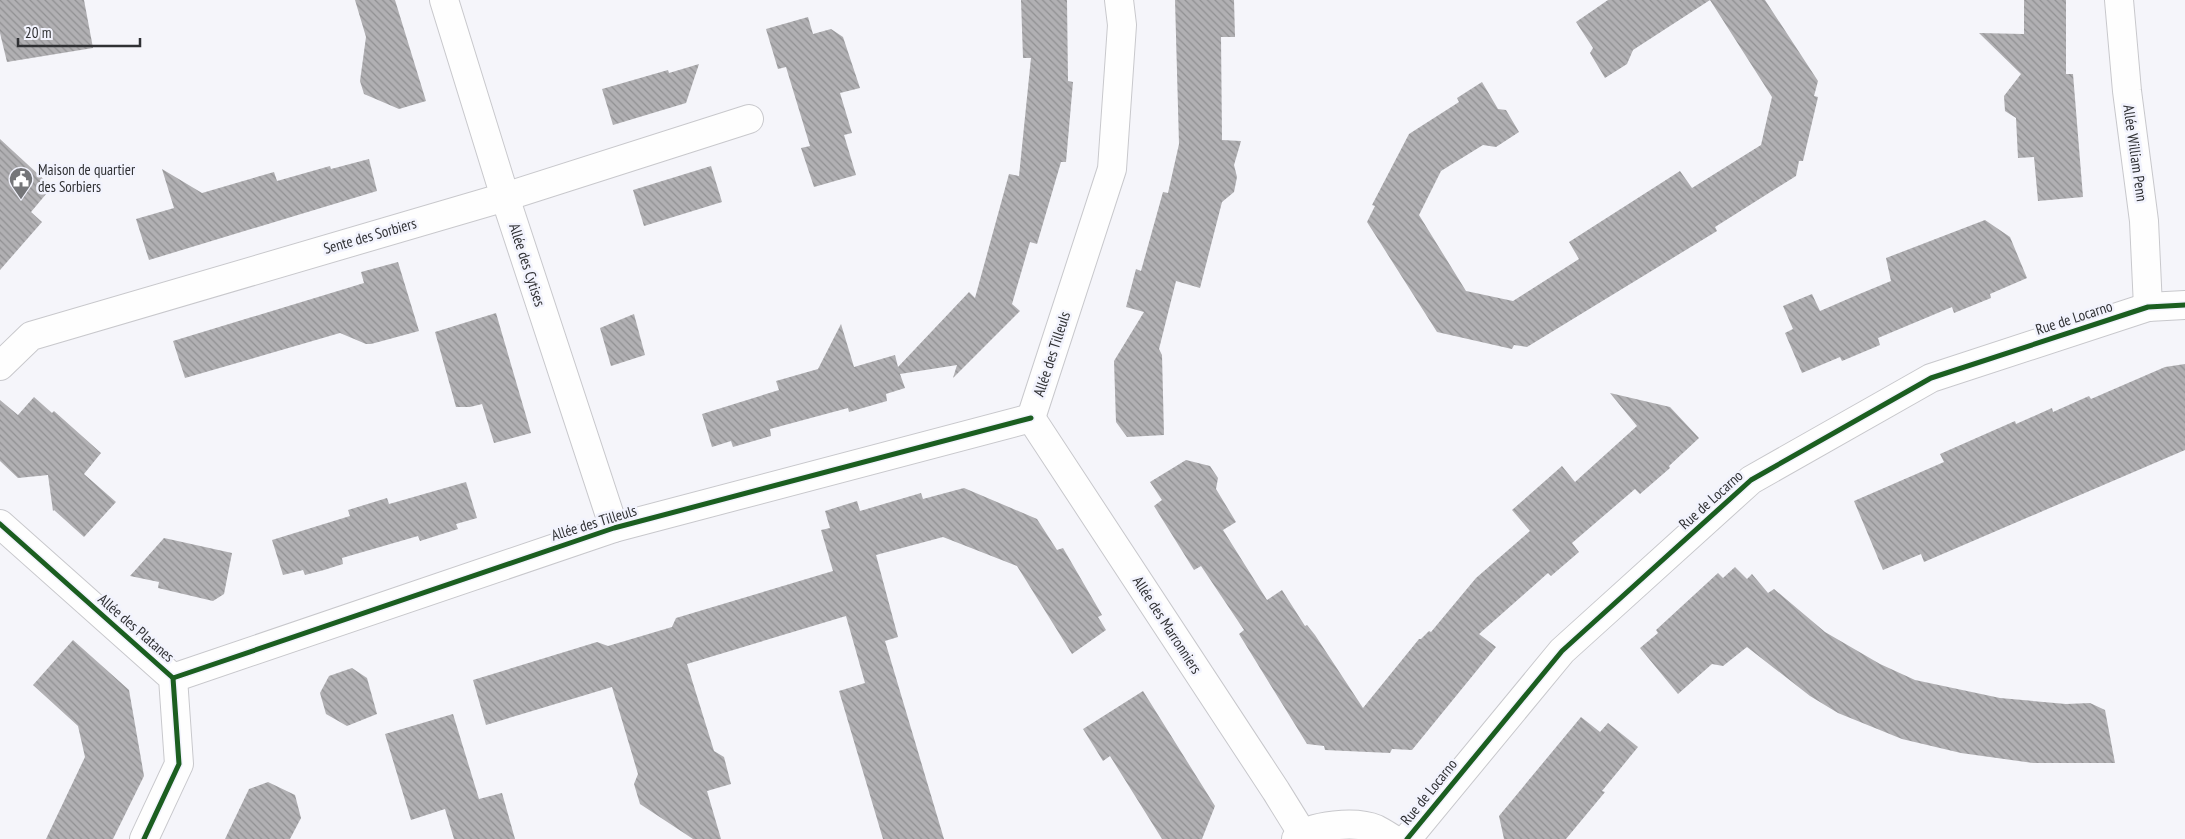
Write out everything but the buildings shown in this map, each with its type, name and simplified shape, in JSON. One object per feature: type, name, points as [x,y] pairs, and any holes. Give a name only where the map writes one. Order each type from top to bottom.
[{"type":"street","name":"Allée des Cytises","points":[[444,0],[505,197],[614,528]]},
{"type":"street","name":"Allée des Tilleuls","points":[[173,678],[614,528],[1031,418],[1112,169],[1122,25],[1119,0]]},
{"type":"street","name":"Allée William Penn","points":[[2119,0],[2127,91],[2144,221],[2148,307]]},
{"type":"street","name":"Sente des Sorbiers","points":[[0,366],[31,336],[505,197],[749,119]]},
{"type":"street","name":"Rue de Locarno","points":[[1407,839],[1562,651],[1751,480],[1931,378],[2148,307],[2185,305]]},
{"type":"street","name":"Allée des Marronniers","points":[[1031,418],[1271,783],[1299,836]]},
{"type":"street","name":"Allée des Platanes","points":[[0,524],[173,678],[179,764],[144,839]]},
{"type":"street","points":[[1299,836],[1344,824],[1375,828],[1394,839]]},
{"type":"cycle path","points":[[1407,839],[1562,651],[1751,480],[1931,378],[2148,307],[2185,305]]},
{"type":"cycle path","points":[[173,678],[614,528],[1031,418]]},
{"type":"cycle path","points":[[0,524],[173,678],[179,764],[144,839]]},
{"type":"place","name":"Maison de quartier des Sorbiers","points":[[21,200]]}]
